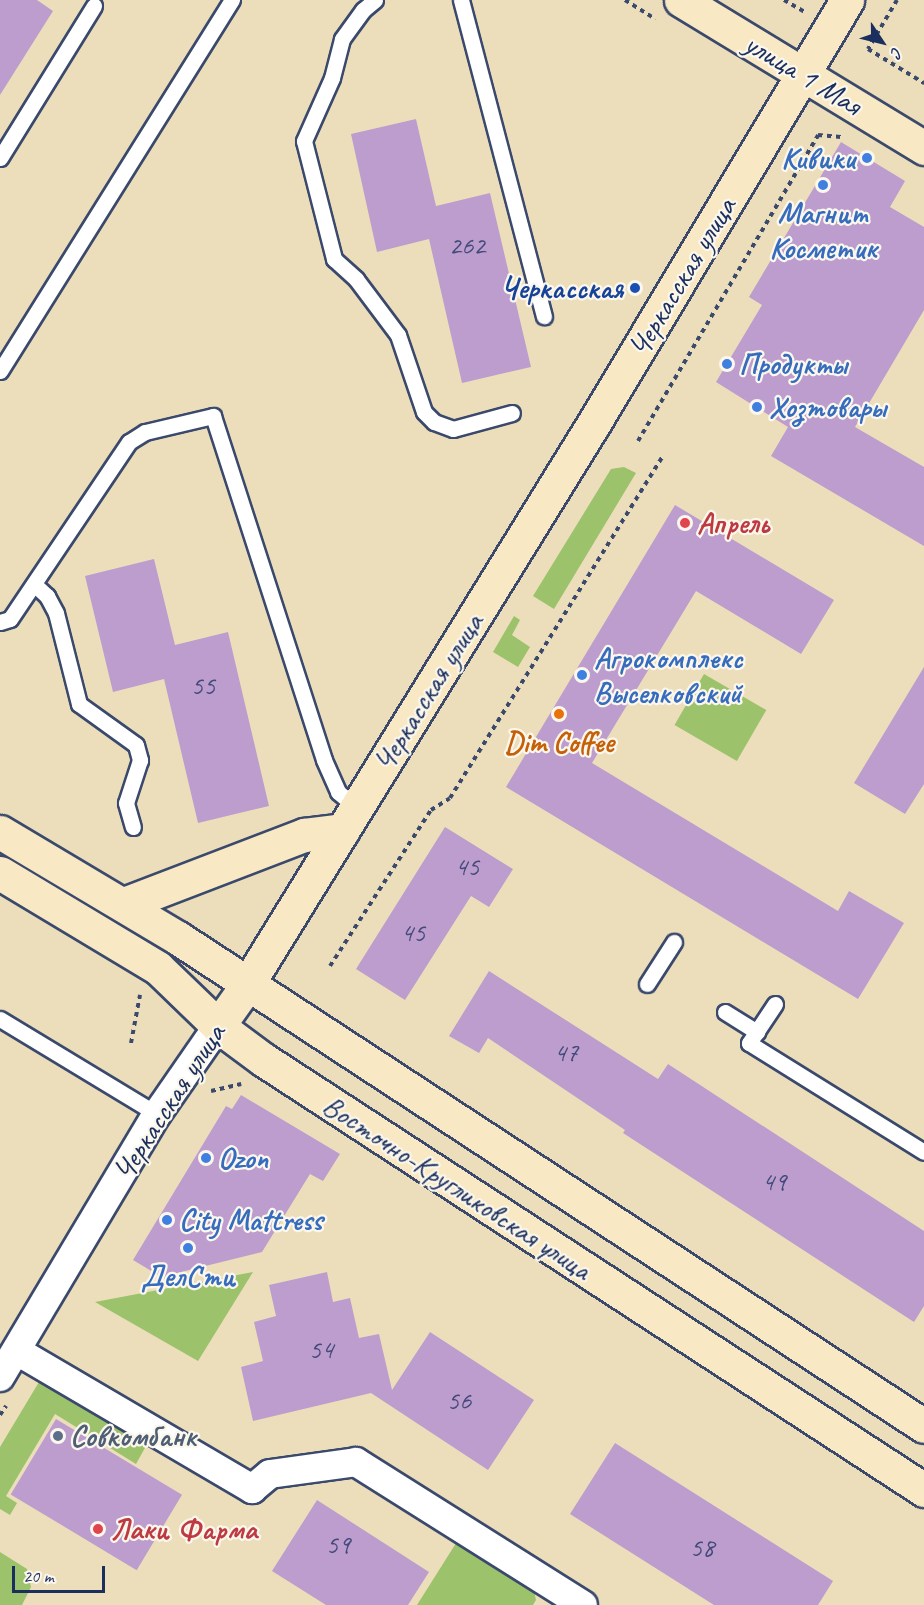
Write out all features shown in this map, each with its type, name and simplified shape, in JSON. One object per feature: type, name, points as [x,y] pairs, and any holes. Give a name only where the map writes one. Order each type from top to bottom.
[{"type":"street","name":"улица 1 Мая","points":[[681,0],[924,148]]},
{"type":"street","name":"Черкасская улица","points":[[0,1377],[157,1114],[247,986],[594,423],[847,0]]},
{"type":"street","points":[[124,904],[350,819]]},
{"type":"street","name":"Восточно-Кругликовская улица","points":[[0,832],[124,904],[924,1426]]},
{"type":"street","name":"Восточно-Кругликовская улица","points":[[0,873],[158,968],[218,1026],[276,1069],[924,1491]]},
{"type":"street","points":[[16,1351],[252,1489],[270,1474],[356,1462],[583,1605]]},
{"type":"lane","points":[[0,371],[232,0]]},
{"type":"lane","points":[[375,0],[342,39],[332,78],[304,141],[334,259],[356,279],[398,335],[424,412],[434,422],[453,429],[512,413]]},
{"type":"lane","points":[[461,0],[544,316]]},
{"type":"lane","points":[[0,158],[94,6]]},
{"type":"lane","points":[[0,622],[10,619],[129,442],[145,432],[213,416],[324,760],[350,819]]},
{"type":"lane","points":[[34,584],[47,596],[56,613],[79,704],[136,745],[140,760],[126,803],[133,827]]},
{"type":"lane","points":[[647,984],[674,942]]},
{"type":"lane","points":[[775,1004],[749,1043],[924,1152]]},
{"type":"lane","points":[[725,1012],[757,1032]]},
{"type":"lane","points":[[0,1019],[157,1114]]},
{"type":"path","points":[[784,0],[808,13]]},
{"type":"path","points":[[897,0],[868,49],[924,83]]},
{"type":"path","points":[[638,441],[818,135]]},
{"type":"path","points":[[330,966],[431,810],[450,798],[663,456]]},
{"type":"path","points":[[131,1043],[140,996]]},
{"type":"green space","points":[[624,467],[636,473],[554,609],[533,596],[611,469]]},
{"type":"green space","points":[[514,616],[520,620],[512,635],[530,647],[518,667],[493,652]]},
{"type":"green space","points":[[704,674],[766,710],[737,761],[674,725]]},
{"type":"green space","points":[[253,1272],[198,1361],[95,1302]]},
{"type":"green space","points":[[39,1382],[146,1446],[136,1464],[55,1414],[6,1496],[17,1503],[10,1515],[0,1509],[0,1447]]},
{"type":"green space","points":[[458,1540],[533,1587],[536,1600],[533,1605],[417,1605]]},
{"type":"green space","points":[[0,1552],[27,1569],[31,1587],[22,1605],[0,1605]]},
{"type":"building","points":[[0,0],[37,0],[53,11],[0,95]]},
{"type":"building","points":[[416,119],[436,206],[490,193],[531,367],[462,383],[429,239],[377,252],[351,134]]},
{"type":"building","points":[[841,142],[905,181],[890,207],[924,227],[924,310],[855,427],[924,467],[924,546],[771,456],[788,427],[716,382],[762,305],[749,297]]},
{"type":"building","points":[[675,505],[834,600],[801,654],[696,591],[592,763],[838,911],[849,891],[904,923],[858,999],[506,787]]},
{"type":"building","points":[[154,559],[175,645],[228,632],[269,806],[198,823],[164,679],[113,692],[85,576]]},
{"type":"building","points":[[924,667],[924,784],[905,814],[854,783]]},
{"type":"building","points":[[445,827],[513,869],[489,907],[471,896],[405,1000],[356,969]]},
{"type":"building","points":[[489,971],[658,1079],[668,1064],[924,1231],[924,1306],[914,1322],[623,1133],[625,1130],[488,1038],[479,1053],[449,1036]]},
{"type":"building","points":[[241,1095],[340,1154],[323,1181],[310,1174],[262,1252],[173,1274],[168,1281],[133,1260],[226,1106],[232,1109]]},
{"type":"building","points":[[327,1272],[333,1302],[350,1298],[359,1338],[379,1334],[392,1390],[430,1332],[534,1400],[488,1470],[371,1393],[253,1421],[241,1367],[263,1361],[254,1322],[276,1316],[269,1285]]},
{"type":"building","points":[[56,1419],[182,1495],[137,1570],[11,1494]]},
{"type":"building","points":[[615,1443],[833,1581],[818,1605],[714,1605],[570,1514]]},
{"type":"building","points":[[317,1500],[429,1572],[408,1605],[326,1605],[272,1571]]},
{"type":"place","name":"Кивики","points":[[867,158]]},
{"type":"place","name":"Магнит Косметик","points":[[823,185]]},
{"type":"place","name":"Черкасская","points":[[635,288]]},
{"type":"place","name":"Продукты","points":[[727,364]]},
{"type":"place","name":"Хозтовары","points":[[757,407]]},
{"type":"place","name":"Апрель","points":[[685,523]]},
{"type":"place","name":"Агрокомплекс Выселковский","points":[[582,675]]},
{"type":"place","name":"Dim Coffee","points":[[559,714]]},
{"type":"place","name":"Ozon","points":[[206,1158]]},
{"type":"place","name":"City Mattress","points":[[167,1220]]},
{"type":"place","name":"ДелСти","points":[[188,1248]]},
{"type":"place","name":"Совкомбанк","points":[[58,1436]]},
{"type":"place","name":"Лаки Фарма","points":[[98,1529]]}]
